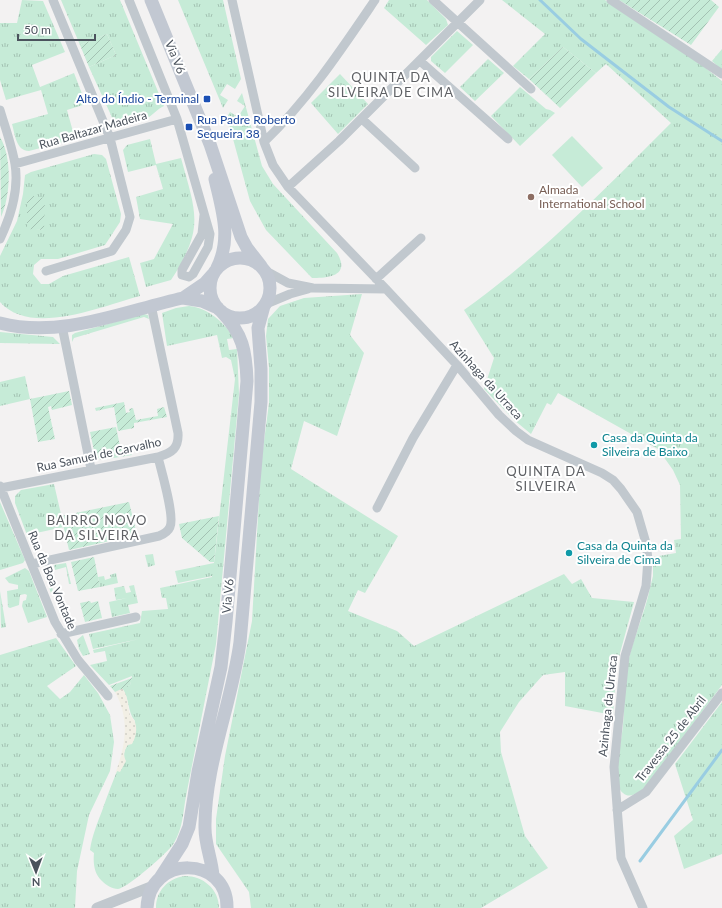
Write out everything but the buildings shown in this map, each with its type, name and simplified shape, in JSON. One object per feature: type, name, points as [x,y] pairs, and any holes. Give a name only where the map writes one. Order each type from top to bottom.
[{"type":"main road","name":"Via V6","points":[[151,0],[207,136],[232,205],[241,237],[247,248],[263,268]]},
{"type":"main road","name":"Via V6","points":[[207,136],[225,232],[225,247],[216,270]]},
{"type":"main road","points":[[0,323],[27,328],[62,326],[183,298],[202,301],[234,317],[246,317],[255,314],[265,305],[271,286],[263,268],[251,259],[241,257],[227,261],[216,270],[205,283],[183,298]]},
{"type":"main road","points":[[216,270],[211,282],[210,291],[220,310]]},
{"type":"main road","name":"Via V6","points":[[213,876],[212,859],[206,838],[206,814],[213,764],[234,675],[240,642],[261,402],[261,369],[258,328],[265,305]]},
{"type":"main road","name":"Via V6","points":[[147,908],[148,897],[182,844],[189,827],[198,772],[221,667],[246,381],[246,364],[241,339],[234,325],[220,310]]},
{"type":"main road","points":[[157,882],[169,871],[183,867],[203,870],[213,876],[225,892],[227,908]]},
{"type":"street","points":[[46,271],[112,251],[129,223],[130,210],[110,138],[52,0]]},
{"type":"street","points":[[129,0],[177,119],[210,234],[209,245],[191,276],[185,277],[182,273],[182,269],[203,230],[204,215]]},
{"type":"street","name":"Azinhaga da Urraca","points":[[232,0],[264,142],[273,165],[288,187],[386,289],[457,365],[499,415],[516,431],[528,440],[602,473],[613,480],[637,512],[646,543],[648,572],[640,608],[625,656],[614,767],[621,858],[643,908]]},
{"type":"street","points":[[264,142],[287,121],[308,95],[375,0]]},
{"type":"street","points":[[433,0],[531,89]]},
{"type":"street","points":[[288,187],[313,166],[362,119],[480,0]]},
{"type":"street","points":[[611,0],[722,74]]},
{"type":"street","points":[[420,61],[508,139]]},
{"type":"street","points":[[0,110],[15,164],[14,199],[10,215],[0,239]]},
{"type":"street","name":"Rua Baltazar Madeira","points":[[15,164],[177,119]]},
{"type":"street","points":[[362,119],[415,168]]},
{"type":"street","points":[[198,241],[204,238],[208,240],[209,245]]},
{"type":"street","points":[[376,279],[421,238]]},
{"type":"street","points":[[263,268],[284,282],[313,288],[386,289]]},
{"type":"street","points":[[265,305],[290,294],[313,288]]},
{"type":"street","name":"Rua Samuel de Carvalho","points":[[0,487],[158,457],[172,452],[178,440],[151,305]]},
{"type":"street","points":[[62,326],[91,469]]},
{"type":"street","points":[[377,508],[413,438],[457,365]]},
{"type":"street","points":[[32,564],[159,536],[165,533],[172,522],[158,457]]},
{"type":"street","name":"Rua da Boa Vontade","points":[[0,487],[49,609],[61,634],[78,660],[108,696]]},
{"type":"street","points":[[61,634],[136,618]]},
{"type":"street","name":"Travessa 25 de Abril","points":[[617,810],[646,792],[722,693]]},
{"type":"street","points":[[97,908],[157,882]]},
{"type":"green space","points":[[22,0],[43,1],[65,52],[32,65],[40,87],[74,73],[86,104],[67,110],[75,139],[29,151],[21,148],[19,145],[15,137],[12,124],[48,114],[41,90],[6,100],[0,80],[0,23],[17,23]]},
{"type":"green space","points":[[61,0],[120,0],[164,106],[146,119],[126,125],[115,124],[89,67],[116,55],[107,34],[80,45]]},
{"type":"green space","points":[[178,0],[223,0],[241,79],[235,89],[227,84],[220,95],[228,100],[223,108]]},
{"type":"green space","points":[[389,0],[427,0],[446,19],[448,25],[426,45],[384,8]]},
{"type":"green space","points":[[502,0],[605,0],[693,58],[722,81],[722,685],[647,786],[629,796],[623,793],[620,788],[617,771],[623,725],[627,666],[653,576],[653,557],[676,553],[674,540],[681,539],[680,485],[673,470],[658,449],[558,393],[551,405],[547,403],[531,434],[514,420],[484,389],[494,358],[464,310],[545,245],[597,197],[671,123],[606,64],[596,73],[563,47],[529,79],[513,66],[545,34]]},
{"type":"green space","points":[[619,0],[711,0],[719,7],[691,45]]},
{"type":"green space","points":[[457,31],[473,45],[445,73],[431,61],[431,57]]},
{"type":"green space","points":[[107,34],[116,55],[89,67],[80,45]]},
{"type":"green space","points":[[563,47],[596,73],[560,108],[529,79]]},
{"type":"green space","points":[[722,49],[722,70],[712,61]]},
{"type":"green space","points":[[488,59],[504,73],[475,101],[460,87]]},
{"type":"green space","points":[[340,74],[368,104],[338,134],[311,103]]},
{"type":"green space","points":[[520,87],[546,109],[555,113],[520,146],[491,116]]},
{"type":"green space","points":[[242,93],[262,166],[273,184],[337,253],[341,261],[341,267],[336,274],[312,278],[266,230],[250,201],[227,117],[230,112],[238,117],[245,106],[237,101]]},
{"type":"green space","points":[[572,136],[603,168],[582,187],[552,155]]},
{"type":"green space","points":[[0,137],[7,155],[9,176],[7,198],[1,217]]},
{"type":"green space","points":[[150,139],[156,164],[181,158],[191,193],[194,220],[193,233],[189,247],[171,280],[146,287],[140,263],[154,259],[173,224],[140,219],[136,197],[163,189],[156,165],[128,172],[123,150],[127,145]]},
{"type":"green space","points":[[94,154],[102,155],[106,159],[121,214],[120,222],[105,245],[58,259],[41,259],[34,265],[33,274],[41,284],[49,284],[63,276],[129,257],[140,296],[87,312],[48,318],[30,317],[13,312],[0,302],[0,256],[17,221],[23,194],[25,175]],"holes":[[[27,195],[43,223],[44,230],[27,228]]]},
{"type":"green space","points":[[27,195],[45,198],[44,230],[27,229]]},
{"type":"green space","points":[[362,294],[350,335],[364,353],[337,436],[304,421],[291,469],[398,536],[365,593],[358,590],[348,611],[397,631],[414,646],[564,574],[572,584],[581,579],[592,598],[634,602],[617,664],[613,715],[565,706],[565,672],[543,675],[519,702],[500,732],[501,752],[525,836],[548,868],[481,908],[251,908],[249,892],[216,844],[216,819],[225,756],[252,621],[261,464],[269,403],[269,367],[266,336],[268,319],[280,306],[304,298]]},
{"type":"green space","points":[[189,306],[203,310],[220,321],[234,338],[227,339],[229,350],[237,349],[239,394],[216,644],[182,820],[177,837],[171,848],[148,869],[130,883],[116,889],[105,884],[97,875],[94,864],[94,853],[90,850],[97,825],[135,721],[132,717],[125,692],[122,688],[130,685],[132,676],[109,685],[90,665],[107,661],[105,651],[94,653],[93,650],[139,639],[93,649],[89,634],[140,623],[142,611],[168,609],[166,598],[162,598],[160,588],[212,577],[178,583],[175,571],[214,563],[235,379],[231,360],[226,357],[222,358],[217,335],[167,346],[162,313],[176,308]]},
{"type":"green space","points":[[144,314],[148,315],[149,319],[144,317],[74,338],[72,342],[72,335],[75,333]]},
{"type":"green space","points":[[0,332],[53,337],[60,344],[0,343]]},
{"type":"green space","points":[[25,376],[30,399],[0,406],[0,382]]},
{"type":"green space","points":[[69,391],[72,405],[52,410],[51,406],[48,407],[55,439],[38,442],[30,399]]},
{"type":"green space","points":[[124,402],[126,413],[130,412],[129,409],[133,408],[136,420],[158,416],[157,409],[164,407],[167,417],[134,423],[134,428],[118,431],[114,407],[96,411],[95,408]]},
{"type":"green space","points":[[116,427],[120,446],[125,445],[126,450],[129,450],[132,455],[101,460],[95,455],[90,432]]},
{"type":"green space","points":[[54,484],[64,527],[27,535],[15,503],[15,496],[21,490]]},
{"type":"green space","points":[[0,502],[25,560],[23,563],[0,570]]},
{"type":"green space","points":[[129,502],[137,535],[69,550],[61,516]]},
{"type":"green space","points":[[219,516],[214,562],[210,562],[182,538],[179,524]]},
{"type":"green space","points":[[153,554],[155,565],[148,567],[145,555]]},
{"type":"green space","points":[[94,557],[100,587],[78,591],[71,562]]},
{"type":"green space","points":[[66,563],[71,584],[69,584],[66,567],[55,570],[54,565]]},
{"type":"green space","points":[[52,566],[53,570],[49,571],[53,592],[51,593],[44,572],[45,569]]},
{"type":"green space","points":[[25,568],[29,571],[47,617],[28,623],[22,606],[27,595],[20,595],[19,605],[10,608],[8,607],[7,591],[18,589],[18,585],[9,583],[5,578]]},
{"type":"green space","points":[[116,573],[118,583],[100,587],[98,577],[104,576],[105,580],[111,578],[110,575]]},
{"type":"green space","points":[[134,585],[138,603],[128,605],[130,613],[112,617],[109,602],[127,598],[116,600],[114,588],[124,586],[126,593],[131,592],[129,586]]},
{"type":"green space","points":[[0,591],[6,627],[1,628]]},
{"type":"green space","points":[[90,601],[91,603],[98,601],[102,618],[85,622],[80,603]]},
{"type":"green space","points":[[83,635],[90,654],[83,656],[79,649],[77,640]]},
{"type":"green space","points":[[56,638],[76,666],[47,686],[60,699],[70,692],[84,675],[98,693],[110,715],[114,742],[110,771],[89,815],[77,871],[75,908],[0,908],[0,655]]},
{"type":"green space","points":[[132,678],[130,685],[115,692],[110,686]]},
{"type":"green space","points":[[722,702],[722,854],[684,869],[674,836],[693,820],[675,764]]},
{"type":"green space","points":[[185,876],[198,878],[209,885],[216,895],[219,908],[156,908],[158,896],[164,886],[173,879]]},
{"type":"sand","points":[[122,688],[127,698],[130,715],[136,726],[136,732],[132,744],[128,745],[125,751],[124,757],[126,761],[120,772],[117,771],[115,774],[122,753],[125,732],[123,712],[115,692]]},
{"type":"waterway","points":[[540,0],[581,39],[669,107],[722,141]]},
{"type":"waterway","points":[[640,861],[722,750]]},
{"type":"place","name":"Alto do Índio - Terminal","points":[[207,99]]},
{"type":"place","name":"Rua Padre Roberto Sequeira 38","points":[[189,127]]},
{"type":"place","name":"Almada International School","points":[[531,197]]},
{"type":"place","name":"Casa da Quinta da Silveira de Baixo","points":[[594,445]]},
{"type":"place","name":"Casa da Quinta da Silveira de Cima","points":[[569,553]]},
{"type":"district","name":"QUINTA DA SILVEIRA DE CIMA","points":[[391,84]]},
{"type":"district","name":"QUINTA DA SILVEIRA","points":[[546,478]]},
{"type":"district","name":"BAIRRO NOVO DA SILVEIRA","points":[[97,528]]}]
